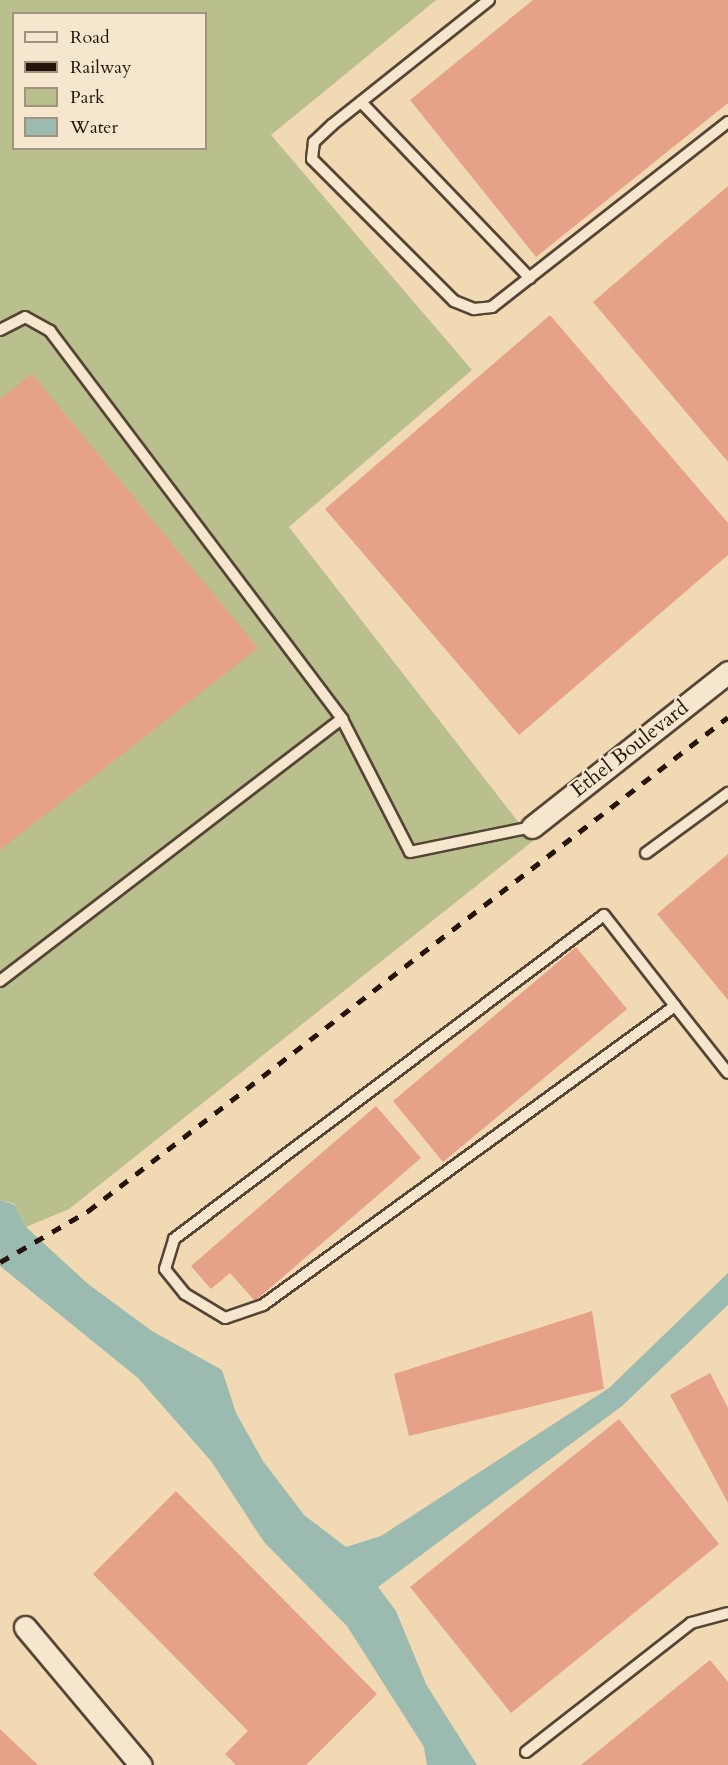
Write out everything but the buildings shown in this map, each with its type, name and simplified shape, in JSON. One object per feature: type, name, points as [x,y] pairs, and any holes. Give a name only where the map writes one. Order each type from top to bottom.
[{"type":"street","name":"Ethel Boulevard","points":[[532,827],[728,672]]},
{"type":"street","points":[[25,1627],[141,1765]]},
{"type":"lane","points":[[489,0],[314,142],[312,159],[454,301],[474,309],[492,307],[728,122]]},
{"type":"lane","points":[[361,102],[530,278]]},
{"type":"lane","points":[[0,330],[25,317],[50,331],[342,718],[410,852],[532,827]]},
{"type":"lane","points":[[0,981],[342,718]]},
{"type":"lane","points":[[646,853],[728,793]]},
{"type":"lane","points":[[675,1006],[263,1305],[225,1318],[185,1294],[165,1269],[174,1239],[604,915],[728,1073]]},
{"type":"lane","points":[[526,1752],[691,1623],[728,1613]]},
{"type":"green space","points":[[0,0],[436,0],[271,135],[472,370],[289,527],[533,841],[69,1209],[26,1227],[15,1204],[0,1200]]},
{"type":"water","points":[[0,1200],[15,1205],[26,1227],[88,1284],[152,1331],[222,1370],[236,1413],[263,1461],[304,1515],[346,1547],[381,1536],[609,1388],[728,1273],[728,1305],[622,1406],[378,1587],[396,1611],[426,1684],[477,1765],[427,1765],[424,1747],[347,1626],[264,1542],[211,1461],[138,1378],[0,1266]]},
{"type":"railway","points":[[0,1262],[88,1211],[728,717]]}]
